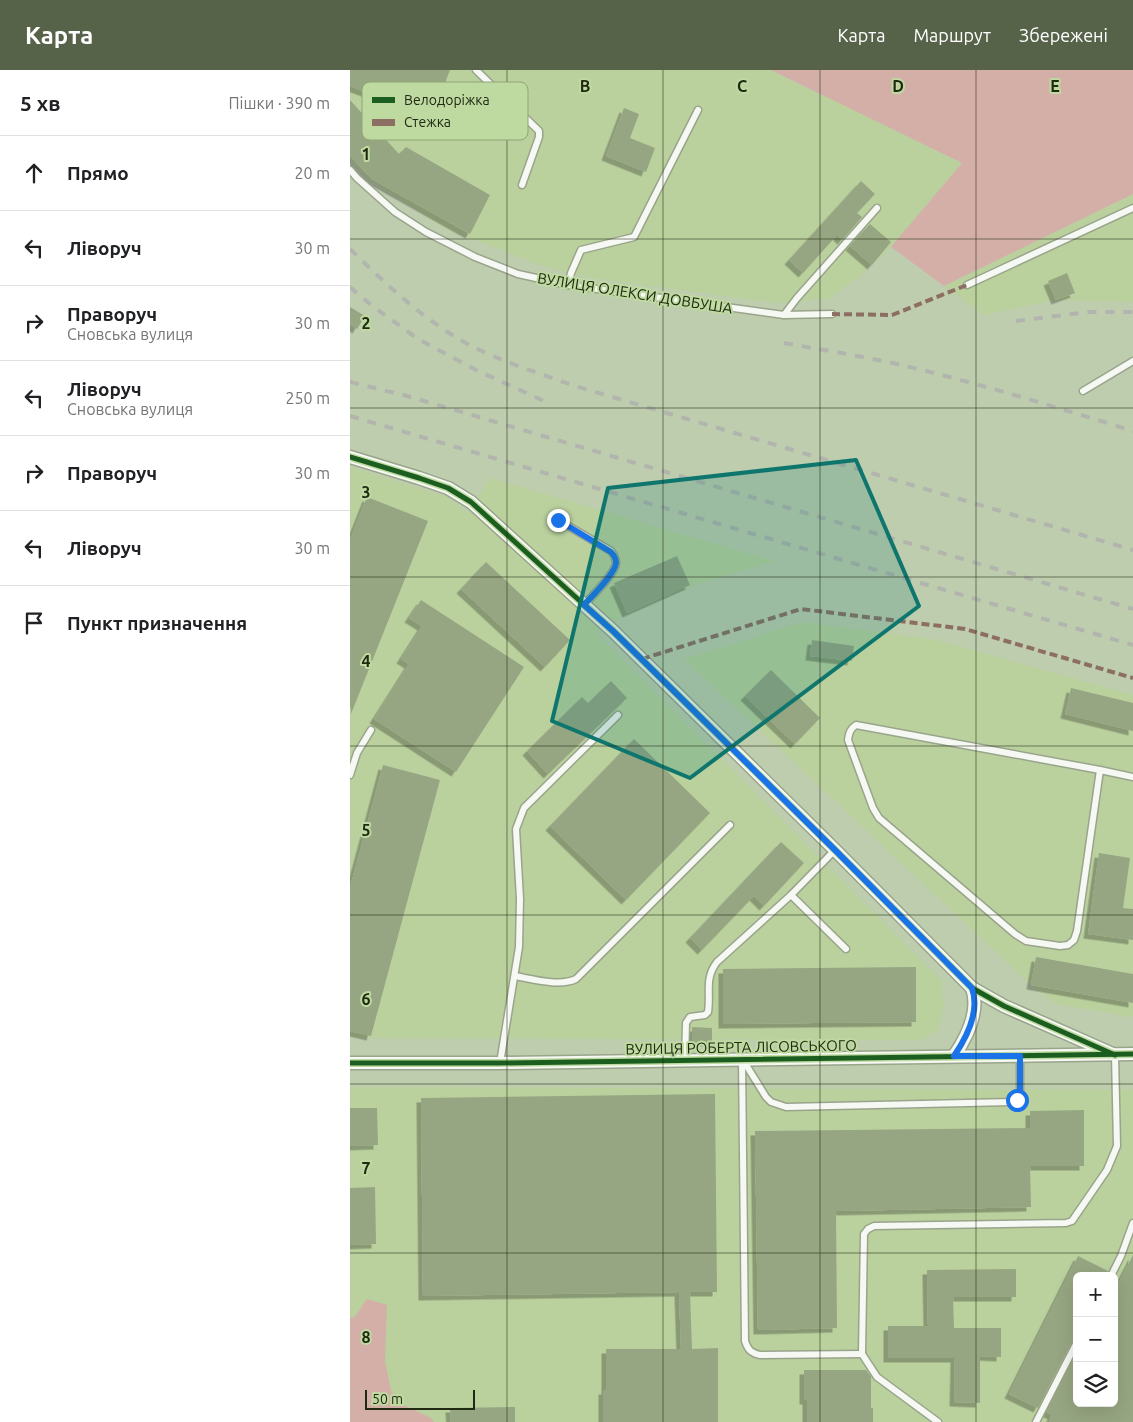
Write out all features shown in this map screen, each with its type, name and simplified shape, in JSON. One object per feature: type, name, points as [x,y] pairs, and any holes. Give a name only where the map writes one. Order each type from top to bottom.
[{"type":"street","points":[[350,457],[448,488],[471,502],[613,631],[972,988],[1004,1006],[1115,1055]]},
{"type":"street","points":[[954,1056],[963,1042],[971,1021],[976,997],[972,988]]},
{"type":"street","name":"ВУЛИЦЯ РОБЕРТА ЛІСОВСЬКОГО","points":[[350,1063],[500,1063],[1133,1054]]},
{"type":"lane","points":[[476,70],[488,82]]},
{"type":"lane","points":[[568,285],[581,250],[634,237],[698,110]]},
{"type":"lane","points":[[522,185],[540,137],[539,131],[528,120]]},
{"type":"lane","name":"ВУЛИЦЯ ОЛЕКСИ ДОВБУША","points":[[350,170],[395,212],[475,257],[518,274],[568,285],[784,315],[832,314]]},
{"type":"lane","points":[[784,315],[876,208]]},
{"type":"lane","points":[[967,285],[1133,208]]},
{"type":"lane","points":[[1083,391],[1133,360]]},
{"type":"lane","points":[[558,520],[611,552],[615,557],[616,565],[611,574],[584,605]]},
{"type":"lane","points":[[500,1063],[519,946],[520,898],[516,829],[519,818],[524,808],[618,715]]},
{"type":"lane","points":[[1100,770],[1077,932],[1074,940],[1068,945],[1060,946],[1026,940],[1015,934],[879,818],[873,808],[848,740],[851,728],[856,725],[1133,776]]},
{"type":"lane","points":[[350,775],[357,753],[371,730]]},
{"type":"lane","points":[[515,976],[559,983],[571,982],[576,979],[730,825]]},
{"type":"lane","points":[[684,1060],[686,1023],[690,1017],[705,1015],[708,1012],[708,982],[712,968],[791,895],[835,850]]},
{"type":"lane","points":[[791,895],[846,949]]},
{"type":"lane","points":[[938,1422],[877,1377],[862,1354],[864,1234],[874,1226],[1056,1223],[1072,1221],[1107,1170],[1117,1146],[1115,1055]]},
{"type":"lane","points":[[742,1059],[766,1097],[786,1108],[1012,1102],[1017,1100],[1020,1092],[1020,1056]]},
{"type":"lane","points":[[742,1059],[745,1341],[747,1349],[752,1353],[760,1355],[862,1354]]},
{"type":"lane","points":[[1113,1272],[1133,1223]]},
{"type":"lane","points":[[1036,1422],[1073,1350]]},
{"type":"highlighted area","points":[[856,460],[919,606],[690,778],[552,721],[608,488]]},
{"type":"shaded area","points":[[350,70],[771,70],[962,163],[891,247],[860,276],[830,298],[782,303],[594,278],[549,268],[446,229],[368,177],[350,158]]},
{"type":"shaded area","points":[[771,70],[1133,70],[1133,194],[944,286],[891,247],[962,163]]},
{"type":"shaded area","points":[[1133,194],[1133,302],[1056,300],[984,315],[944,286]]},
{"type":"shaded area","points":[[350,467],[447,497],[468,513],[490,478],[774,561],[700,583],[623,617],[596,633],[941,980],[944,1006],[938,1031],[922,1040],[350,1038]]},
{"type":"shaded area","points":[[803,622],[937,640],[1133,695],[1133,1017],[1056,1004],[1031,985],[684,659]]},
{"type":"shaded area","points":[[350,1087],[1133,1090],[1133,1422],[350,1422]]},
{"type":"shaded area","points":[[367,1299],[387,1305],[385,1361],[393,1400],[431,1418],[434,1422],[350,1422],[350,1317],[354,1318]]},
{"type":"building","points":[[350,70],[450,70],[445,82],[362,82],[362,91],[350,86]]},
{"type":"building","points":[[350,100],[362,113],[362,140],[386,140],[399,154],[406,147],[490,195],[470,234],[372,179],[350,156]]},
{"type":"building","points":[[624,108],[639,114],[630,138],[655,148],[646,172],[606,156]]},
{"type":"building","points":[[861,181],[875,194],[857,213],[862,217],[842,240],[837,235],[803,273],[789,260]]},
{"type":"building","points":[[870,224],[891,242],[872,265],[850,246]]},
{"type":"building","points":[[1067,273],[1075,293],[1056,300],[1048,281]]},
{"type":"building","points":[[350,307],[365,316],[357,329],[350,324]]},
{"type":"building","points":[[367,497],[428,521],[351,714],[350,540]]},
{"type":"building","points":[[677,556],[690,585],[627,613],[614,583]]},
{"type":"building","points":[[486,562],[570,640],[545,667],[461,589]]},
{"type":"building","points":[[421,600],[524,667],[456,772],[374,719],[409,664],[401,659],[422,626],[409,618]]},
{"type":"building","points":[[812,640],[854,646],[852,661],[810,656]]},
{"type":"building","points":[[771,670],[820,718],[795,744],[745,696]]},
{"type":"building","points":[[611,681],[627,698],[548,774],[527,751],[582,697],[588,703]]},
{"type":"building","points":[[1071,688],[1133,703],[1133,731],[1065,714]]},
{"type":"building","points":[[634,739],[710,813],[626,900],[550,826]]},
{"type":"building","points":[[383,765],[440,780],[371,1036],[350,1031],[350,888]]},
{"type":"building","points":[[781,842],[804,863],[764,906],[754,896],[702,950],[690,938]]},
{"type":"building","points":[[1099,853],[1130,858],[1123,908],[1133,909],[1133,940],[1088,934]]},
{"type":"building","points":[[1036,957],[1133,974],[1133,1003],[1031,985]]},
{"type":"building","points":[[916,967],[916,1022],[723,1024],[723,969]]},
{"type":"building","points":[[692,1027],[712,1028],[712,1042],[692,1041]]},
{"type":"building","points":[[715,1094],[717,1292],[690,1292],[692,1349],[718,1348],[718,1422],[603,1422],[603,1390],[606,1390],[606,1349],[681,1349],[679,1292],[423,1296],[421,1098]]},
{"type":"building","points":[[350,1108],[377,1108],[378,1145],[350,1146]]},
{"type":"building","points":[[1084,1110],[1084,1166],[1030,1166],[1031,1207],[836,1211],[837,1328],[758,1330],[755,1131],[1030,1128],[1030,1111]]},
{"type":"building","points":[[375,1187],[376,1244],[350,1245],[350,1188]]},
{"type":"building","points":[[1133,1255],[1133,1422],[1049,1422],[1052,1415],[1047,1412],[1073,1361],[1073,1407],[1118,1407],[1118,1284]]},
{"type":"building","points":[[1078,1256],[1108,1271],[1073,1272],[1073,1340],[1038,1408],[1009,1394]]},
{"type":"building","points":[[1016,1269],[1016,1297],[953,1297],[954,1328],[1001,1328],[1001,1357],[980,1356],[980,1403],[954,1402],[955,1358],[888,1358],[888,1326],[928,1326],[927,1270]]},
{"type":"building","points":[[804,1370],[866,1370],[871,1376],[873,1422],[807,1422],[807,1400],[804,1400]]},
{"type":"building","points":[[515,1407],[515,1422],[451,1422],[450,1408]]},
{"type":"railway","points":[[350,249],[402,297],[444,330],[487,353],[516,365],[575,386],[1133,550]]},
{"type":"railway","points":[[350,287],[371,305],[418,339],[474,369],[544,401]]},
{"type":"railway","points":[[1016,321],[1088,312],[1133,312]]},
{"type":"railway","points":[[784,343],[918,369],[1053,406],[1133,431]]},
{"type":"railway","points":[[350,382],[407,396],[1133,609]]},
{"type":"railway","points":[[350,416],[1133,645]]},
{"type":"marked path","points":[[832,314],[892,315],[967,285]]},
{"type":"marked path","points":[[642,659],[801,609],[965,629],[1133,678]]},
{"type":"cycle path","points":[[350,457],[448,488],[471,502],[613,631],[972,988],[1004,1006],[1115,1055]]},
{"type":"cycle path","points":[[350,1063],[500,1063],[1133,1054]]},
{"type":"route","points":[[558,520],[611,552],[615,557],[616,565],[611,574],[584,605],[613,631],[835,850],[972,988],[976,997],[973,1016],[966,1038],[954,1056],[1020,1056],[1020,1092],[1017,1100]]}]
